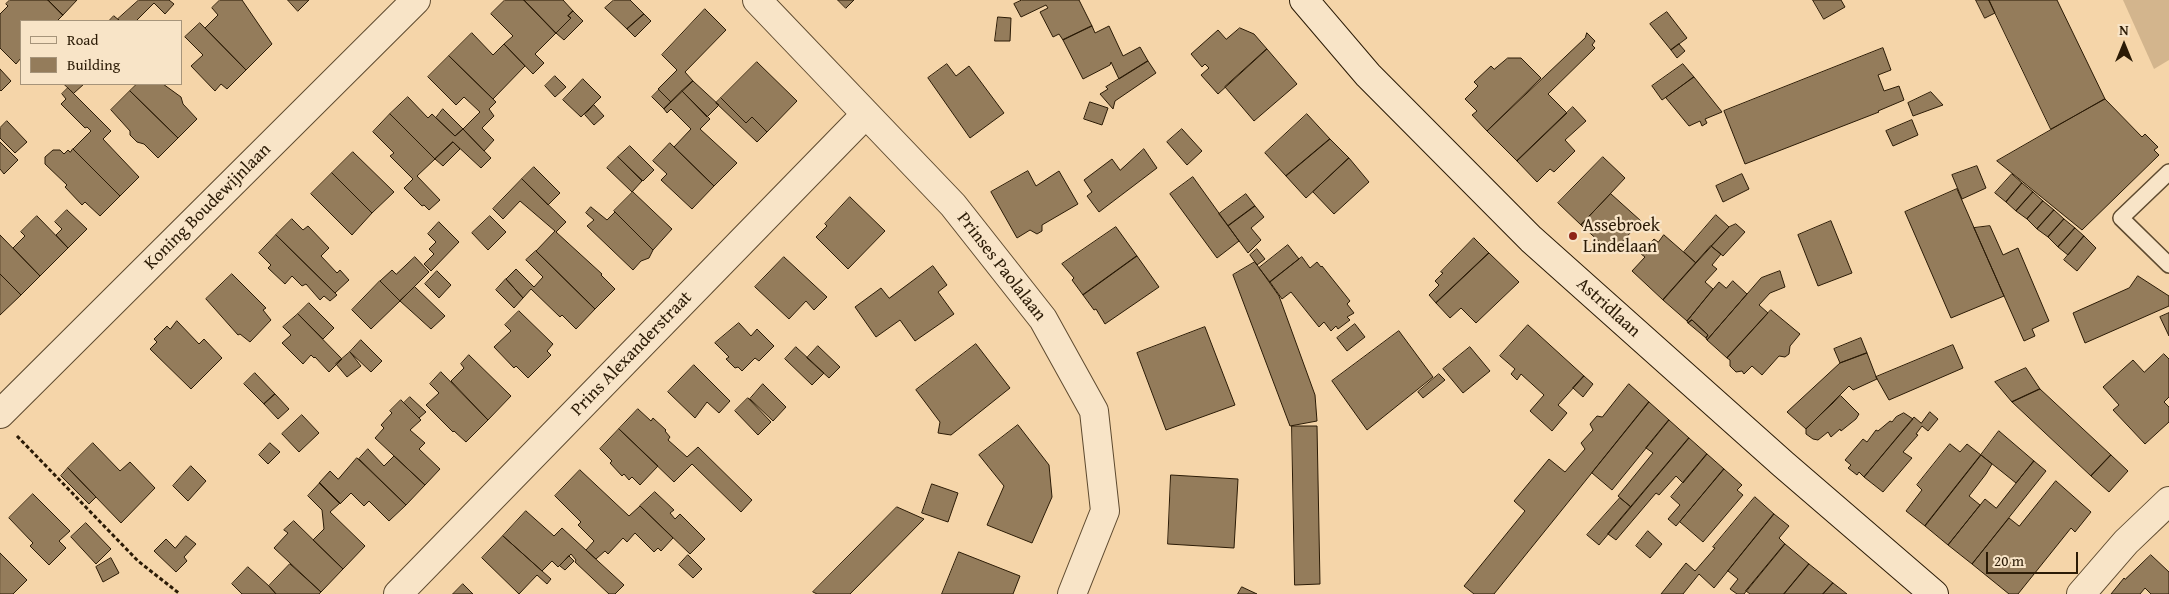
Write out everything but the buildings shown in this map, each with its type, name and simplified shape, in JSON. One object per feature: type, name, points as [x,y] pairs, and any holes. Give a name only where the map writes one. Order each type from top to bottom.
[{"type":"street","name":"Koning Boudewijnlaan","points":[[6,422],[416,0]]},
{"type":"street","name":"Prinses Paolalaan","points":[[757,0],[953,205],[1043,319],[1094,412],[1105,511],[1072,594]]},
{"type":"street","name":"Astridlaan","points":[[1304,0],[1368,74],[1531,239],[1783,464],[1934,594]]},
{"type":"street","name":"Prins Alexanderstraat","points":[[398,594],[866,114]]},
{"type":"street","points":[[2081,594],[2126,542],[2169,501]]},
{"type":"lane","points":[[2169,172],[2121,218],[2169,265]]},
{"type":"path","points":[[6,422],[138,561],[180,594]]},
{"type":"shaded area","points":[[2123,0],[2169,0],[2169,60],[2154,69]]},
{"type":"place","name":"Assebroek Lindelaan","points":[[1573,236]]}]
